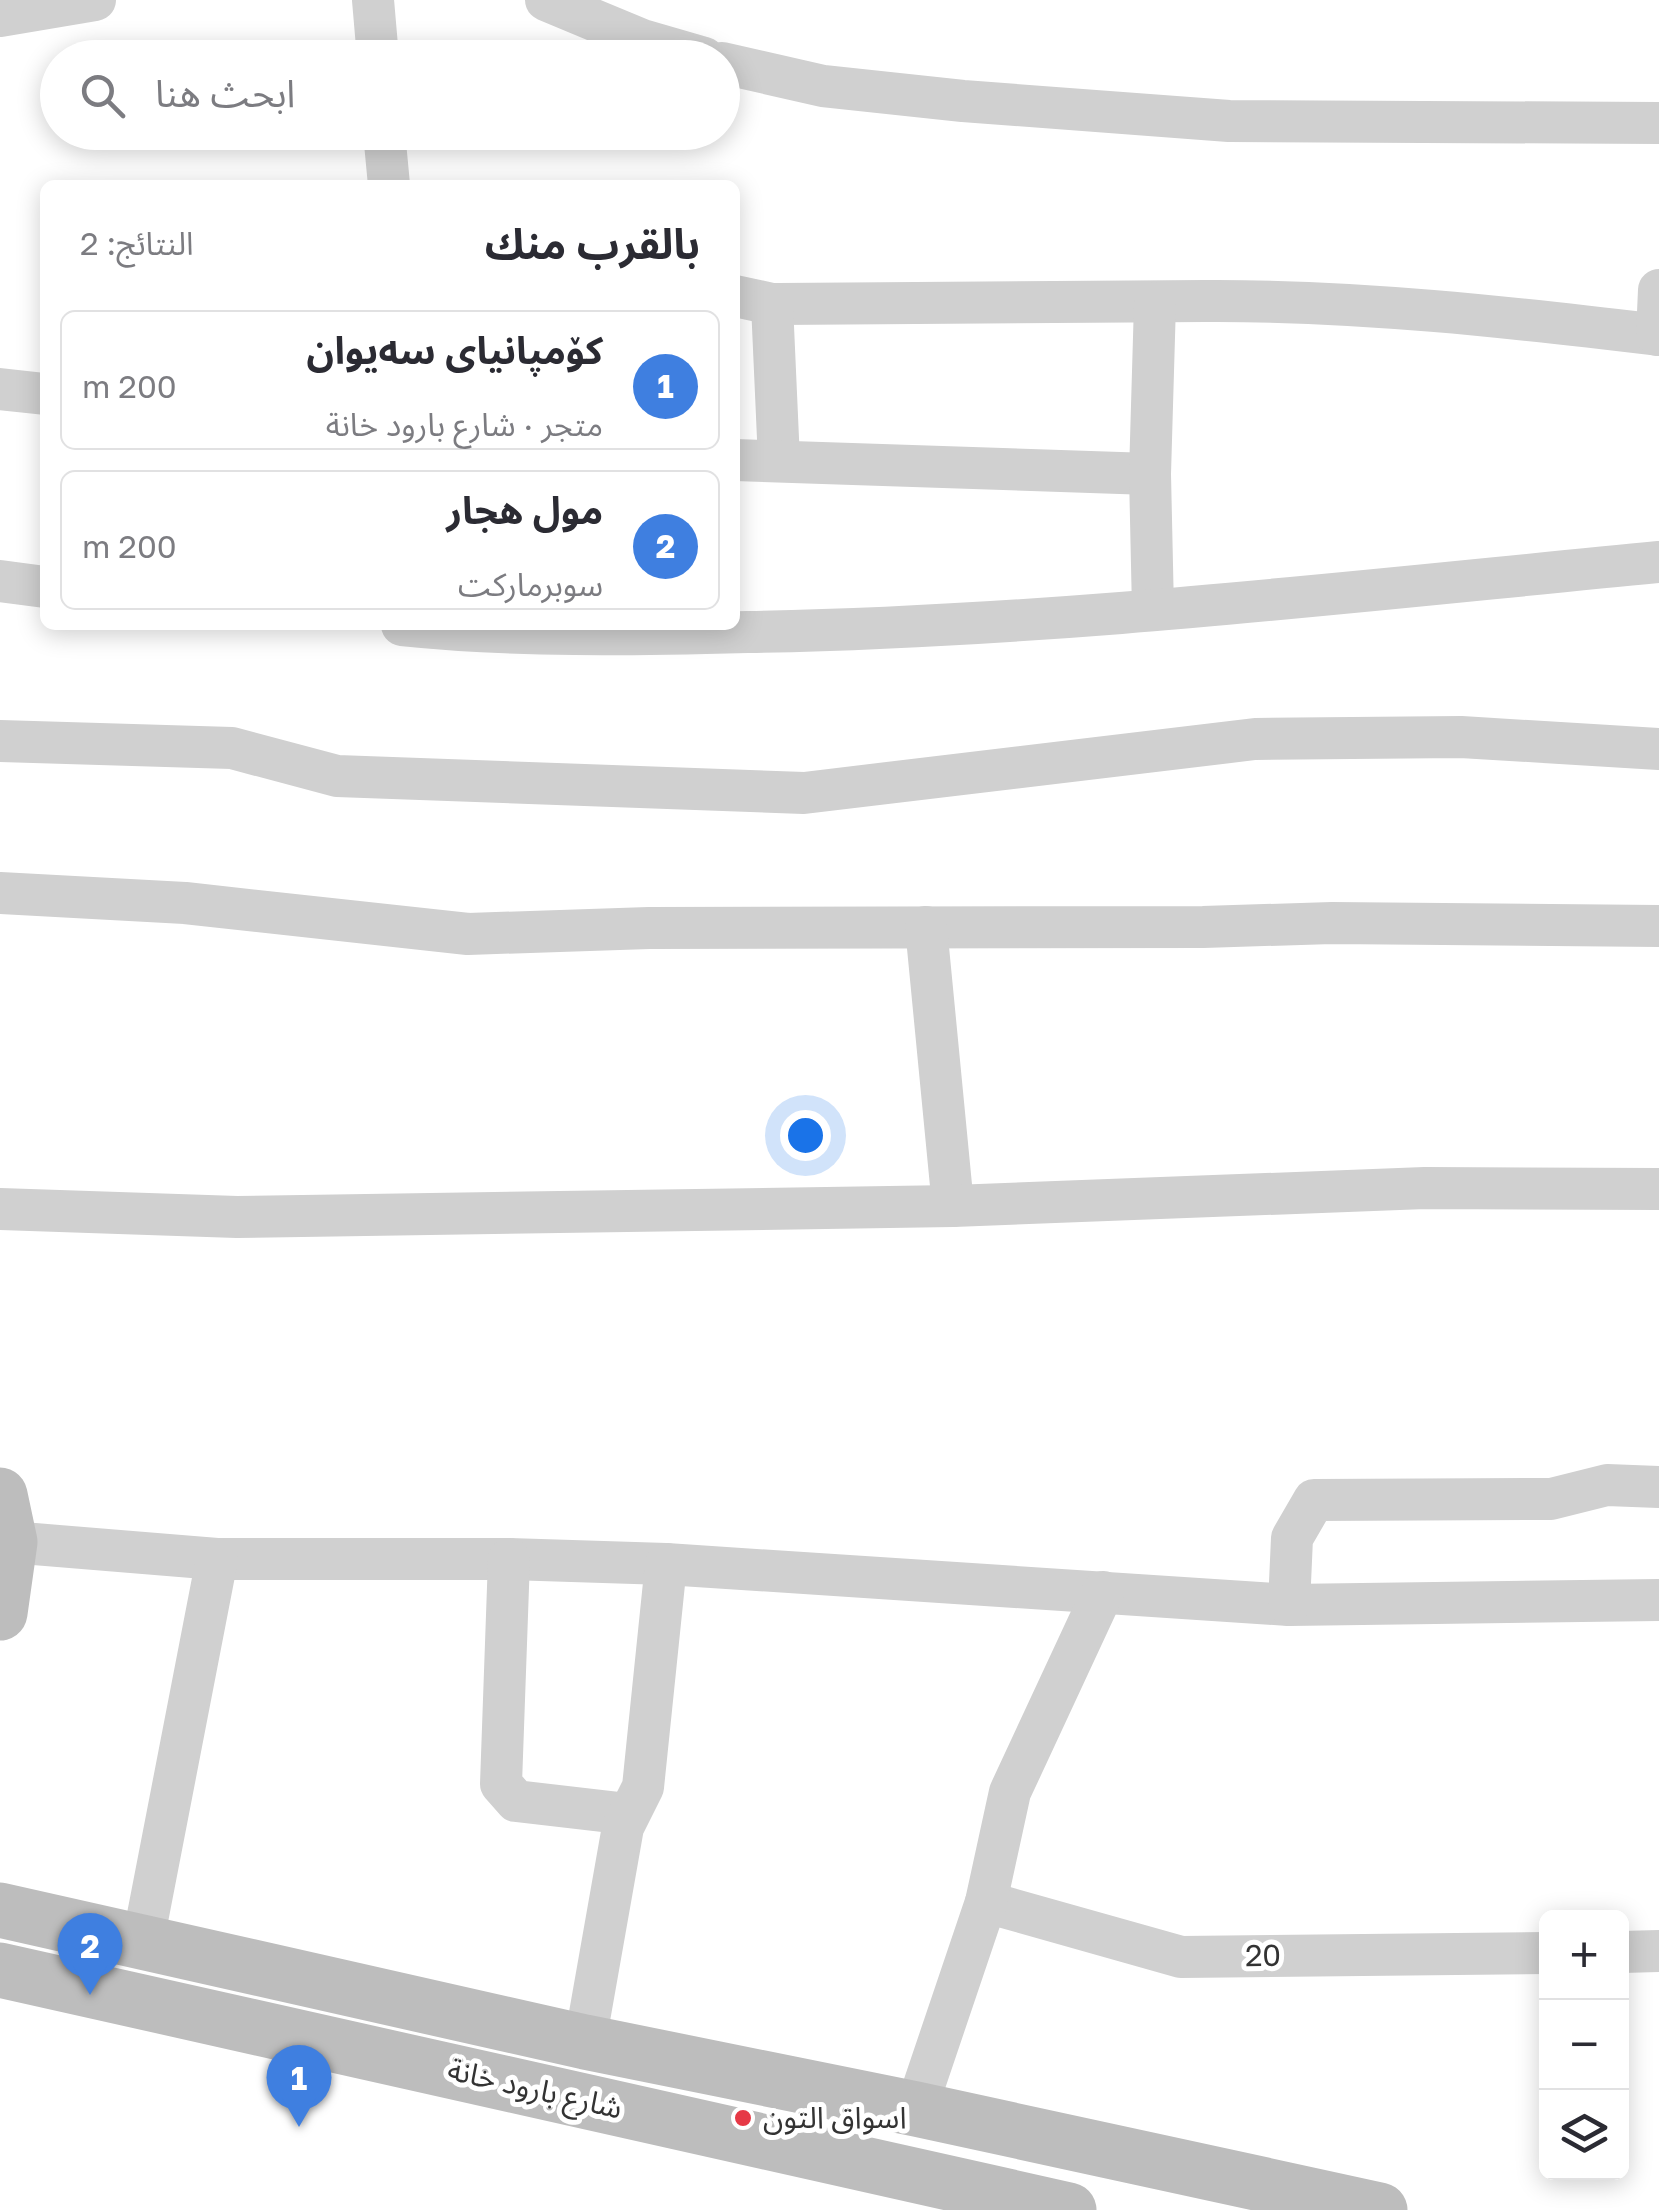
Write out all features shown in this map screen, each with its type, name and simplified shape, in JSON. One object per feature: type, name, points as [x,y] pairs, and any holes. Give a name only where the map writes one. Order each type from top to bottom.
[{"type":"main road","points":[[0,1614],[5,1519]]},
{"type":"main road","points":[[0,1910],[585,2042],[1380,2210]]},
{"type":"main road","name":"شارع بارود خانة","points":[[0,1970],[1069,2210]]},
{"type":"main road","points":[[738,2134],[752,2076]]},
{"type":"street","points":[[0,16],[95,0]]},
{"type":"street","points":[[373,0],[376,40]]},
{"type":"street","points":[[546,0],[642,40]]},
{"type":"street","points":[[740,67],[823,86],[963,102],[1230,121],[1659,122]]},
{"type":"street","points":[[386,150],[389,180]]},
{"type":"street","points":[[779,461],[753,300],[1241,302],[1428,312],[1658,335],[1659,290]]},
{"type":"street","points":[[1152,610],[1150,474],[1155,302]]},
{"type":"street","points":[[0,389],[40,393]]},
{"type":"street","points":[[740,460],[1150,474]]},
{"type":"street","points":[[453,630],[552,634],[959,626],[1659,562]]},
{"type":"street","points":[[0,581],[40,585]]},
{"type":"street","points":[[0,741],[232,748],[337,776],[804,793],[1255,739],[1461,737],[1659,750]]},
{"type":"street","points":[[0,892],[185,903],[468,934],[649,928],[1659,926]]},
{"type":"street","points":[[926,927],[954,1206]]},
{"type":"street","points":[[0,1210],[237,1216],[954,1206],[1425,1188],[1659,1188]]},
{"type":"street","points":[[1288,1605],[1292,1538],[1314,1500],[1551,1499],[1607,1485],[1659,1487]]},
{"type":"street","points":[[5,1519],[217,1559],[509,1559],[666,1564],[1288,1605],[1659,1600]]},
{"type":"street","points":[[143,1941],[217,1559]]},
{"type":"street","points":[[509,1559],[501,1784],[516,1801],[628,1814]]},
{"type":"street","points":[[585,2042],[623,1828],[642,1788],[666,1564]]},
{"type":"street","points":[[916,2109],[986,1902],[1010,1792],[1104,1592]]},
{"type":"street","name":"20","points":[[986,1902],[1181,1957],[1539,1953]]},
{"type":"street","points":[[1629,1952],[1659,1951]]},
{"type":"place","name":"مول هجار","points":[[90,1995]]},
{"type":"place","name":"اسواق التون","points":[[743,2118]]},
{"type":"place","name":"کۆمپانیای سەیوان","points":[[299,2127]]}]
